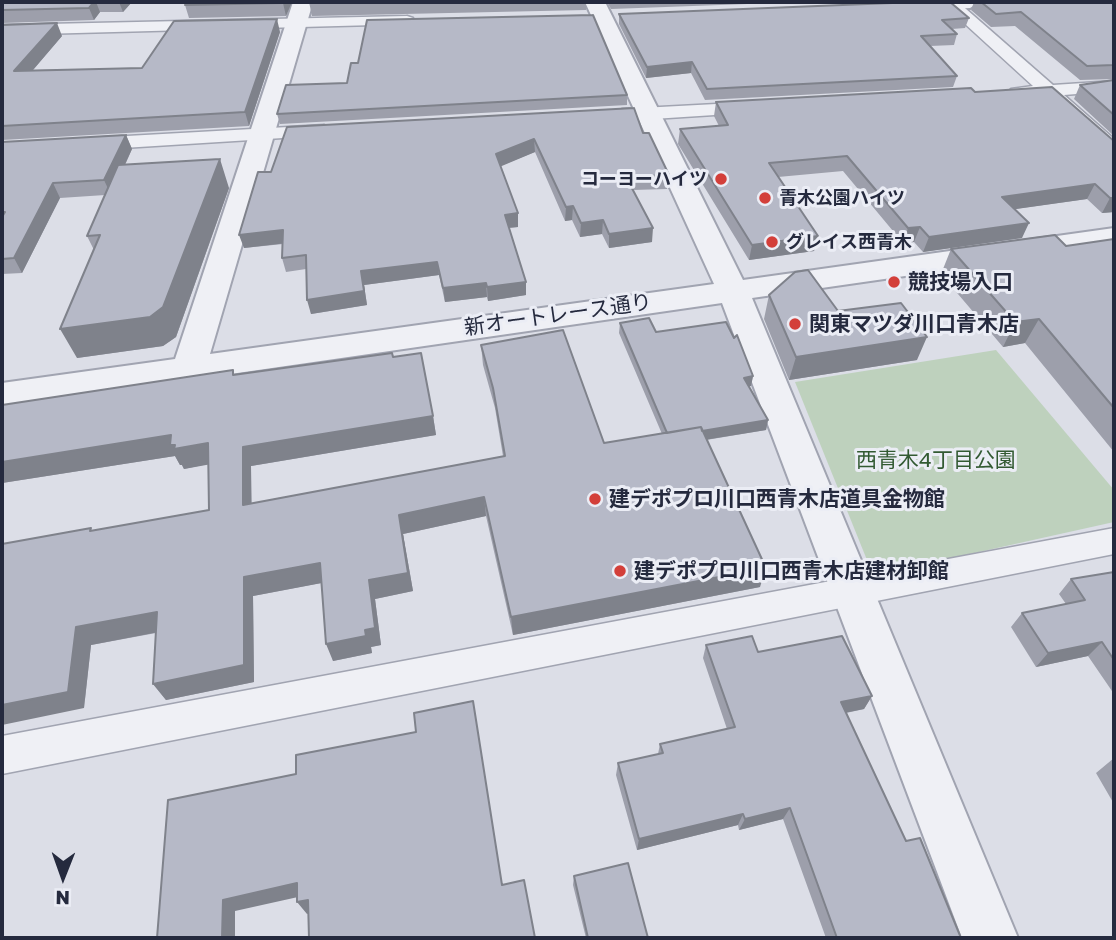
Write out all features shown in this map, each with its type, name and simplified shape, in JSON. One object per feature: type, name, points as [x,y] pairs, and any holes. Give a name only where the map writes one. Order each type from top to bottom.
[{"type":"street","points":[[952,2],[1114,149]]},
{"type":"street","points":[[188,368],[299,13]]},
{"type":"street","points":[[2,30],[299,13],[422,21]]},
{"type":"street","points":[[600,13],[733,291],[990,938]]},
{"type":"street","points":[[1004,94],[1114,86]]},
{"type":"street","points":[[603,116],[777,106]]},
{"type":"street","points":[[78,145],[349,130]]},
{"type":"street","name":"新オートレース通り","points":[[2,395],[1114,237]]},
{"type":"street","points":[[2,755],[1114,541]]},
{"type":"green space","name":"西青木4丁目公園","points":[[996,350],[1114,490],[1114,522],[889,572],[867,560],[795,382]]},
{"type":"building","points":[[2,2],[94,2],[89,8],[2,10]]},
{"type":"building","points":[[187,2],[283,2],[283,3],[185,5]]},
{"type":"building","points":[[950,2],[969,18],[942,20],[957,34],[921,36],[957,76],[707,89],[692,62],[647,67],[619,14]]},
{"type":"building","points":[[981,2],[1114,2],[1114,65],[1087,66],[1021,12],[996,14]]},
{"type":"building","points":[[593,15],[627,95],[277,114],[286,85],[347,83],[351,63],[358,63],[367,20]]},
{"type":"building","points":[[277,19],[245,112],[2,126],[2,25],[57,23],[14,71],[142,68],[174,21]]},
{"type":"building","points":[[1114,80],[1114,115],[1080,85]]},
{"type":"building","points":[[1052,87],[1114,141],[1114,198],[1110,198],[1095,184],[1002,197],[1029,223],[929,237],[920,227],[908,228],[847,156],[769,163],[818,236],[752,245],[680,129],[728,125],[716,102],[971,88],[975,92]]},
{"type":"building","points":[[634,108],[643,133],[649,133],[669,175],[626,177],[653,228],[609,234],[603,220],[581,223],[573,206],[566,207],[534,139],[496,154],[518,213],[505,215],[526,282],[487,287],[486,283],[443,288],[437,262],[361,271],[364,291],[307,300],[306,255],[282,258],[283,230],[239,235],[258,172],[271,172],[287,127]]},
{"type":"building","points":[[126,135],[104,180],[53,183],[14,258],[2,259],[2,217],[5,212],[2,212],[2,142]]},
{"type":"building","points":[[220,159],[163,307],[150,317],[60,329],[100,235],[87,236],[118,165]]},
{"type":"building","points":[[1055,235],[1066,246],[1114,239],[1114,408],[1039,319],[1015,322],[951,249]]},
{"type":"building","points":[[808,270],[838,311],[901,303],[927,337],[796,357],[769,295],[795,272]]},
{"type":"building","points":[[649,318],[656,332],[726,322],[734,338],[737,335],[753,376],[744,378],[768,420],[702,431],[701,427],[667,433],[620,323]]},
{"type":"building","points":[[563,330],[604,443],[701,427],[766,568],[511,617],[484,497],[399,515],[408,573],[369,580],[375,628],[365,630],[366,636],[326,644],[320,563],[244,577],[244,665],[153,684],[157,612],[76,627],[68,692],[2,705],[2,544],[209,510],[208,443],[174,449],[175,445],[170,445],[171,435],[2,462],[2,405],[233,370],[233,375],[392,353],[393,357],[421,353],[433,416],[243,447],[243,505],[505,456],[493,388],[481,345]]},
{"type":"building","points":[[1114,572],[1114,660],[1102,642],[1048,653],[1022,613],[1085,600],[1071,579]]},
{"type":"building","points":[[752,636],[758,652],[842,636],[872,696],[841,702],[906,841],[920,838],[961,938],[837,938],[790,808],[745,819],[743,814],[639,839],[618,763],[663,753],[660,744],[735,727],[706,645]]},
{"type":"building","points":[[473,701],[502,885],[524,880],[535,938],[309,938],[308,900],[297,902],[297,883],[223,900],[222,938],[157,938],[168,800],[296,774],[296,755],[416,732],[414,713]]},
{"type":"building","points":[[628,863],[648,938],[588,938],[574,876]]},
{"type":"place","name":"コーヨーハイツ","points":[[721,179]]},
{"type":"place","name":"青木公園ハイツ","points":[[765,198]]},
{"type":"place","name":"グレイス西青木","points":[[772,242]]},
{"type":"place","name":"競技場入口","points":[[894,282]]},
{"type":"place","name":"関東マツダ川口青木店","points":[[795,324]]},
{"type":"place","name":"建デポプロ川口西青木店道具金物館","points":[[595,499]]},
{"type":"place","name":"建デポプロ川口西青木店建材卸館","points":[[620,571]]}]
